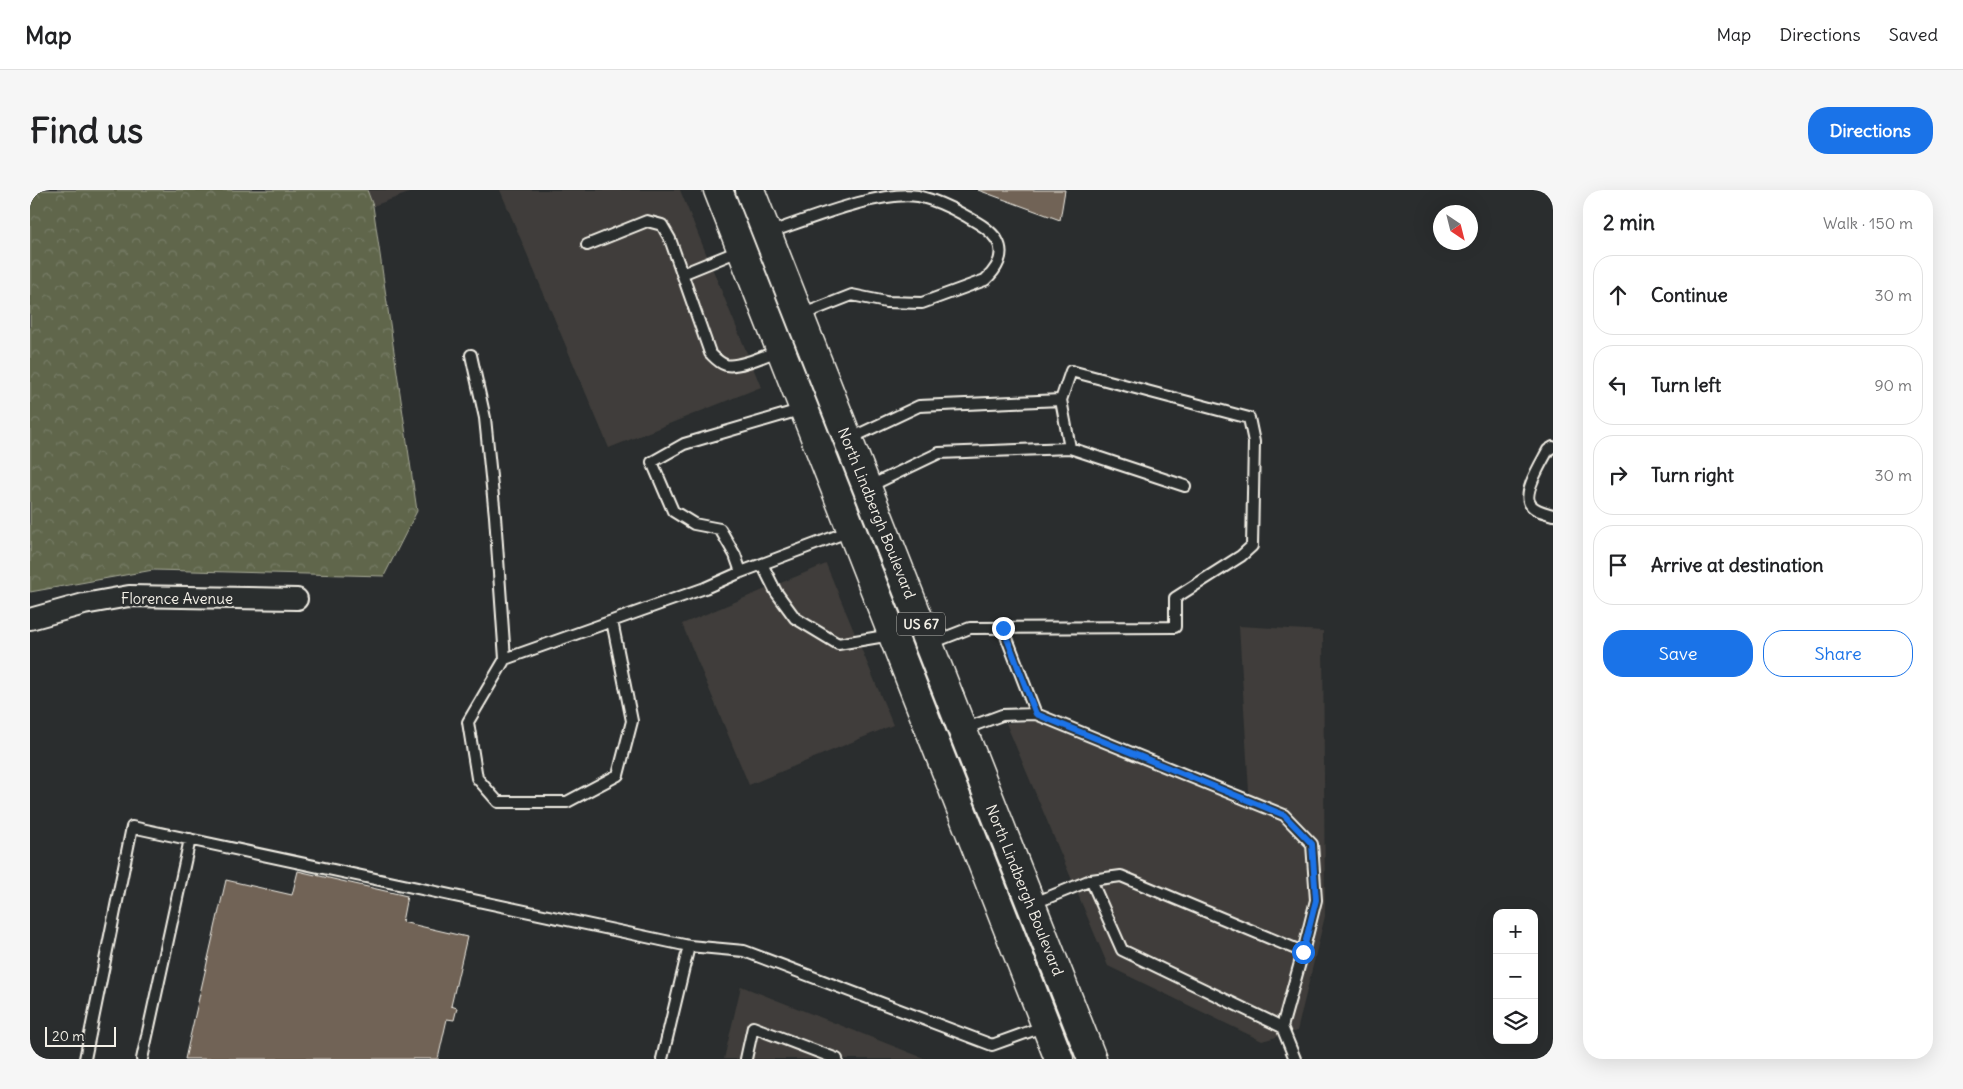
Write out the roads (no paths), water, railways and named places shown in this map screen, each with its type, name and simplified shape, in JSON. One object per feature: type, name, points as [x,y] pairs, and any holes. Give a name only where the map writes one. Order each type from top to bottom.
[{"type":"highway","name":"North Lindbergh Boulevard","points":[[718,190],[1059,1059]]},
{"type":"highway","name":"North Lindbergh Boulevard","points":[[750,190],[1092,1059]]},
{"type":"street","name":"Florence Avenue","points":[[30,619],[84,604],[129,596],[297,599]]},
{"type":"lane","points":[[768,233],[871,198],[896,195],[918,196],[950,207],[986,228],[993,234],[999,245],[1001,255],[998,264],[984,280],[922,302],[886,302],[852,295],[800,316]]},
{"type":"lane","points":[[587,245],[647,221],[662,224],[667,231],[710,353],[717,361],[727,365],[737,365],[781,350]]},
{"type":"lane","points":[[682,274],[742,250]]},
{"type":"lane","points":[[471,355],[485,418],[495,516],[505,659],[468,722],[478,778],[498,802],[567,802],[618,775],[632,721],[612,621]]},
{"type":"lane","points":[[929,644],[970,628],[1175,627],[1175,598],[1241,556],[1252,546],[1254,442],[1249,418],[1071,371],[1061,400],[1070,448]]},
{"type":"lane","points":[[848,439],[919,406],[1061,400]]},
{"type":"lane","points":[[741,572],[735,555],[720,528],[694,524],[673,512],[652,462],[684,444],[803,409]]},
{"type":"lane","points":[[1553,447],[1548,450],[1528,492],[1528,501],[1532,507],[1553,515]]},
{"type":"lane","points":[[867,487],[939,453],[1070,448],[1185,486]]},
{"type":"lane","points":[[505,659],[705,588],[741,572],[851,531]]},
{"type":"lane","points":[[762,564],[776,592],[795,618],[838,644],[892,635]]},
{"type":"lane","points":[[1003,628],[1036,714]]},
{"type":"lane","points":[[962,729],[1002,715],[1036,714],[1284,815],[1312,844],[1316,900],[1282,1027],[1295,1059]]},
{"type":"lane","points":[[85,1059],[132,827],[689,946],[744,951],[992,1045],[1046,1025]]},
{"type":"lane","points":[[142,1059],[190,839]]},
{"type":"lane","points":[[1031,904],[1091,880],[1120,876],[1303,952]]},
{"type":"lane","points":[[1091,880],[1122,950],[1282,1027]]},
{"type":"lane","points":[[662,1059],[689,946]]},
{"type":"lane","points":[[746,1059],[753,1027],[837,1059]]}]
